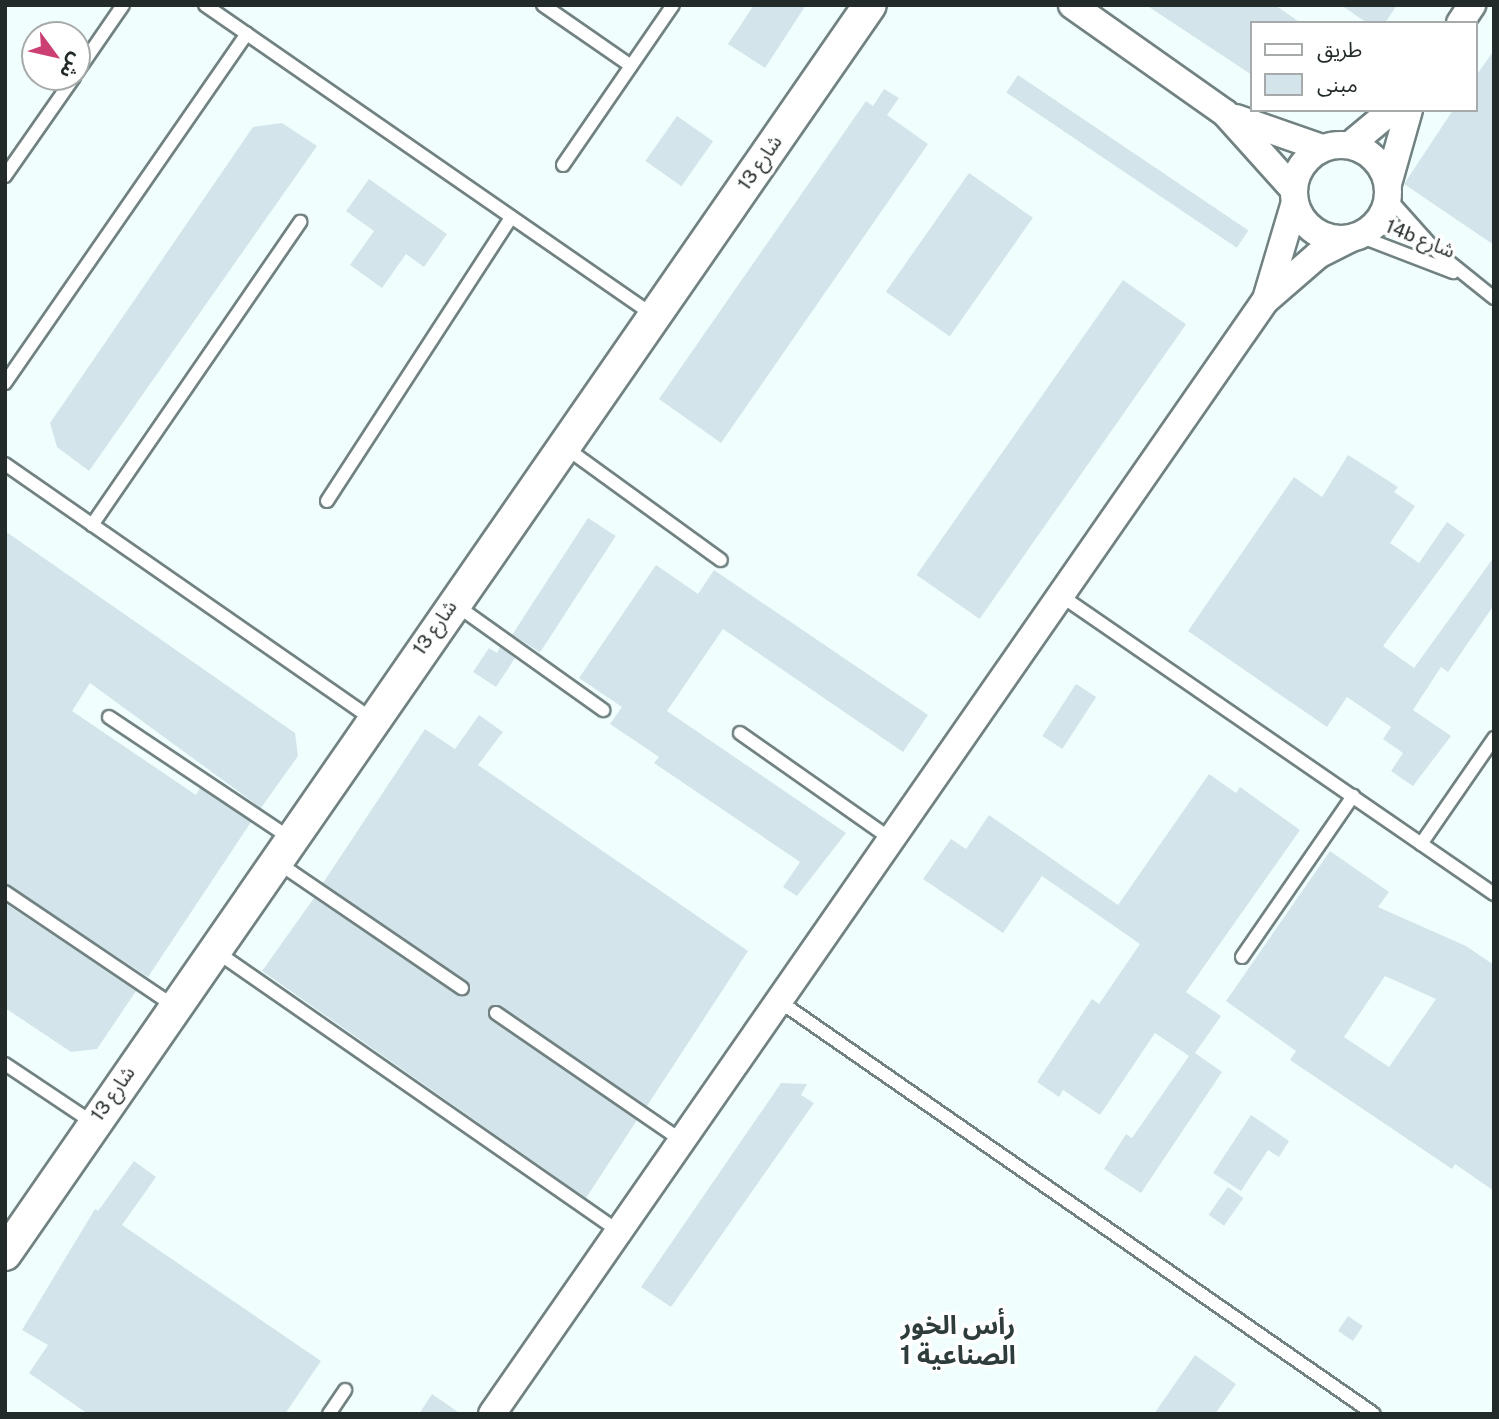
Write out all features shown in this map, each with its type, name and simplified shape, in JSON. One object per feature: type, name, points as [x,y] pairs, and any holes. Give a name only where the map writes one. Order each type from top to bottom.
[{"type":"street","name":"شارع 13","points":[[5,1254],[372,719],[870,5]]},
{"type":"street","points":[[1072,5],[1225,113],[1294,196],[1314,232],[1354,238]]},
{"type":"street","points":[[1461,21],[1472,5]]},
{"type":"street","points":[[1350,145],[1390,112]]},
{"type":"street","points":[[494,1413],[1265,301],[1318,255],[1373,227],[1388,191],[1408,112]]},
{"type":"street","points":[[1225,113],[1322,148],[1350,145],[1375,158],[1388,191]]},
{"type":"street","points":[[1265,301],[1302,165],[1322,148]]},
{"type":"lane","points":[[91,52],[123,5]]},
{"type":"lane","points":[[205,5],[653,316]]},
{"type":"lane","points":[[543,5],[631,66]]},
{"type":"lane","points":[[563,165],[673,5]]},
{"type":"lane","points":[[5,383],[247,34]]},
{"type":"lane","points":[[5,176],[64,91]]},
{"type":"lane","name":"14b شارع","points":[[1388,191],[1465,278],[1494,298]]},
{"type":"lane","points":[[327,501],[511,218]]},
{"type":"lane","points":[[92,525],[300,222]]},
{"type":"lane","name":"14b شارع","points":[[1354,238],[1465,278]]},
{"type":"lane","points":[[563,445],[722,560]]},
{"type":"lane","points":[[5,464],[372,719]]},
{"type":"lane","points":[[1060,595],[1494,894]]},
{"type":"lane","points":[[453,603],[603,710]]},
{"type":"lane","points":[[109,717],[462,988]]},
{"type":"lane","points":[[740,733],[891,839]]},
{"type":"lane","points":[[1421,844],[1494,738]]},
{"type":"lane","points":[[1242,957],[1353,796]]},
{"type":"lane","points":[[5,892],[174,1006]]},
{"type":"lane","points":[[213,949],[619,1231]]},
{"type":"lane","points":[[779,1001],[1374,1414]]},
{"type":"lane","points":[[496,1013],[682,1141]]},
{"type":"lane","points":[[5,1064],[93,1123]]},
{"type":"lane","points":[[328,1414],[345,1390]]},
{"type":"building","points":[[754,5],[806,5],[765,68],[728,44]]},
{"type":"building","points":[[1146,5],[1275,5],[1298,21],[1250,21],[1250,74]]},
{"type":"building","points":[[1341,5],[1397,5],[1386,21],[1364,21]]},
{"type":"building","points":[[1494,50],[1494,245],[1404,184],[1452,112],[1478,112],[1478,73]]},
{"type":"building","points":[[1018,75],[1248,230],[1237,248],[1006,92]]},
{"type":"building","points":[[884,89],[899,98],[887,115],[928,144],[721,443],[659,399],[866,101],[873,106]]},
{"type":"building","points":[[677,116],[713,141],[681,186],[645,161]]},
{"type":"building","points":[[282,123],[317,146],[89,471],[57,447],[50,423],[253,127]]},
{"type":"building","points":[[969,173],[1033,218],[950,337],[886,292]]},
{"type":"building","points":[[369,179],[447,234],[424,267],[406,254],[382,288],[350,265],[374,231],[346,211]]},
{"type":"building","points":[[1123,280],[1186,324],[980,619],[917,575]]},
{"type":"building","points":[[1348,455],[1398,487],[1394,492],[1415,506],[1390,543],[1419,563],[1447,522],[1465,535],[1383,646],[1414,668],[1494,557],[1494,605],[1448,672],[1441,667],[1413,710],[1451,736],[1413,786],[1391,771],[1403,753],[1383,739],[1391,727],[1347,697],[1327,727],[1188,631],[1294,477],[1322,497]]},
{"type":"building","points":[[588,518],[616,536],[540,653],[512,635]]},
{"type":"building","points":[[5,531],[295,733],[298,756],[261,808],[90,683],[72,711],[196,795],[200,788],[251,822],[148,977],[5,883]]},
{"type":"building","points":[[656,565],[698,594],[714,570],[928,715],[903,752],[723,629],[667,711],[846,833],[797,896],[783,887],[800,862],[654,763],[659,757],[610,724],[622,707],[579,678]]},
{"type":"building","points":[[500,647],[515,658],[496,687],[473,672],[489,648],[497,653]]},
{"type":"building","points":[[1076,684],[1096,697],[1062,749],[1042,736]]},
{"type":"building","points":[[479,715],[503,732],[478,765],[748,951],[647,1106],[501,1006],[488,1009],[491,1020],[637,1120],[586,1198],[262,971],[314,898],[457,995],[469,993],[467,981],[323,883],[425,729],[455,749]]},
{"type":"building","points":[[1209,774],[1236,793],[1240,787],[1300,830],[1186,992],[1221,1016],[1195,1053],[1222,1072],[1141,1193],[1104,1169],[1126,1134],[1132,1138],[1189,1056],[1155,1033],[1100,1115],[1063,1090],[1059,1097],[1037,1082],[1092,999],[1099,1004],[1140,944],[1042,876],[1003,933],[923,879],[951,839],[966,849],[989,815],[1118,905]]},
{"type":"building","points":[[1330,851],[1389,892],[1378,907],[1466,946],[1494,965],[1494,1191],[1455,1164],[1452,1169],[1290,1060],[1296,1051],[1226,1001]],"holes":[[[1385,976],[1436,999],[1389,1067],[1344,1037]]]},
{"type":"building","points":[[5,903],[136,991],[97,1049],[71,1052],[5,1008]]},
{"type":"building","points":[[781,1083],[807,1084],[801,1095],[814,1103],[671,1307],[641,1287]]},
{"type":"building","points":[[1251,1115],[1289,1141],[1279,1157],[1268,1150],[1241,1191],[1213,1173]]},
{"type":"building","points":[[134,1161],[156,1177],[122,1225],[321,1361],[285,1414],[88,1414],[29,1373],[48,1345],[22,1330],[95,1209],[98,1211]]},
{"type":"building","points":[[1228,1187],[1244,1198],[1224,1226],[1208,1215]]},
{"type":"building","points":[[1348,1316],[1363,1326],[1353,1341],[1338,1331]]},
{"type":"building","points":[[1195,1355],[1236,1384],[1215,1414],[1154,1414]]},
{"type":"building","points":[[432,1394],[461,1414],[419,1414]]},
{"type":"district","name":"رأس الخور الصناعية 1","points":[[958,1340]]}]
